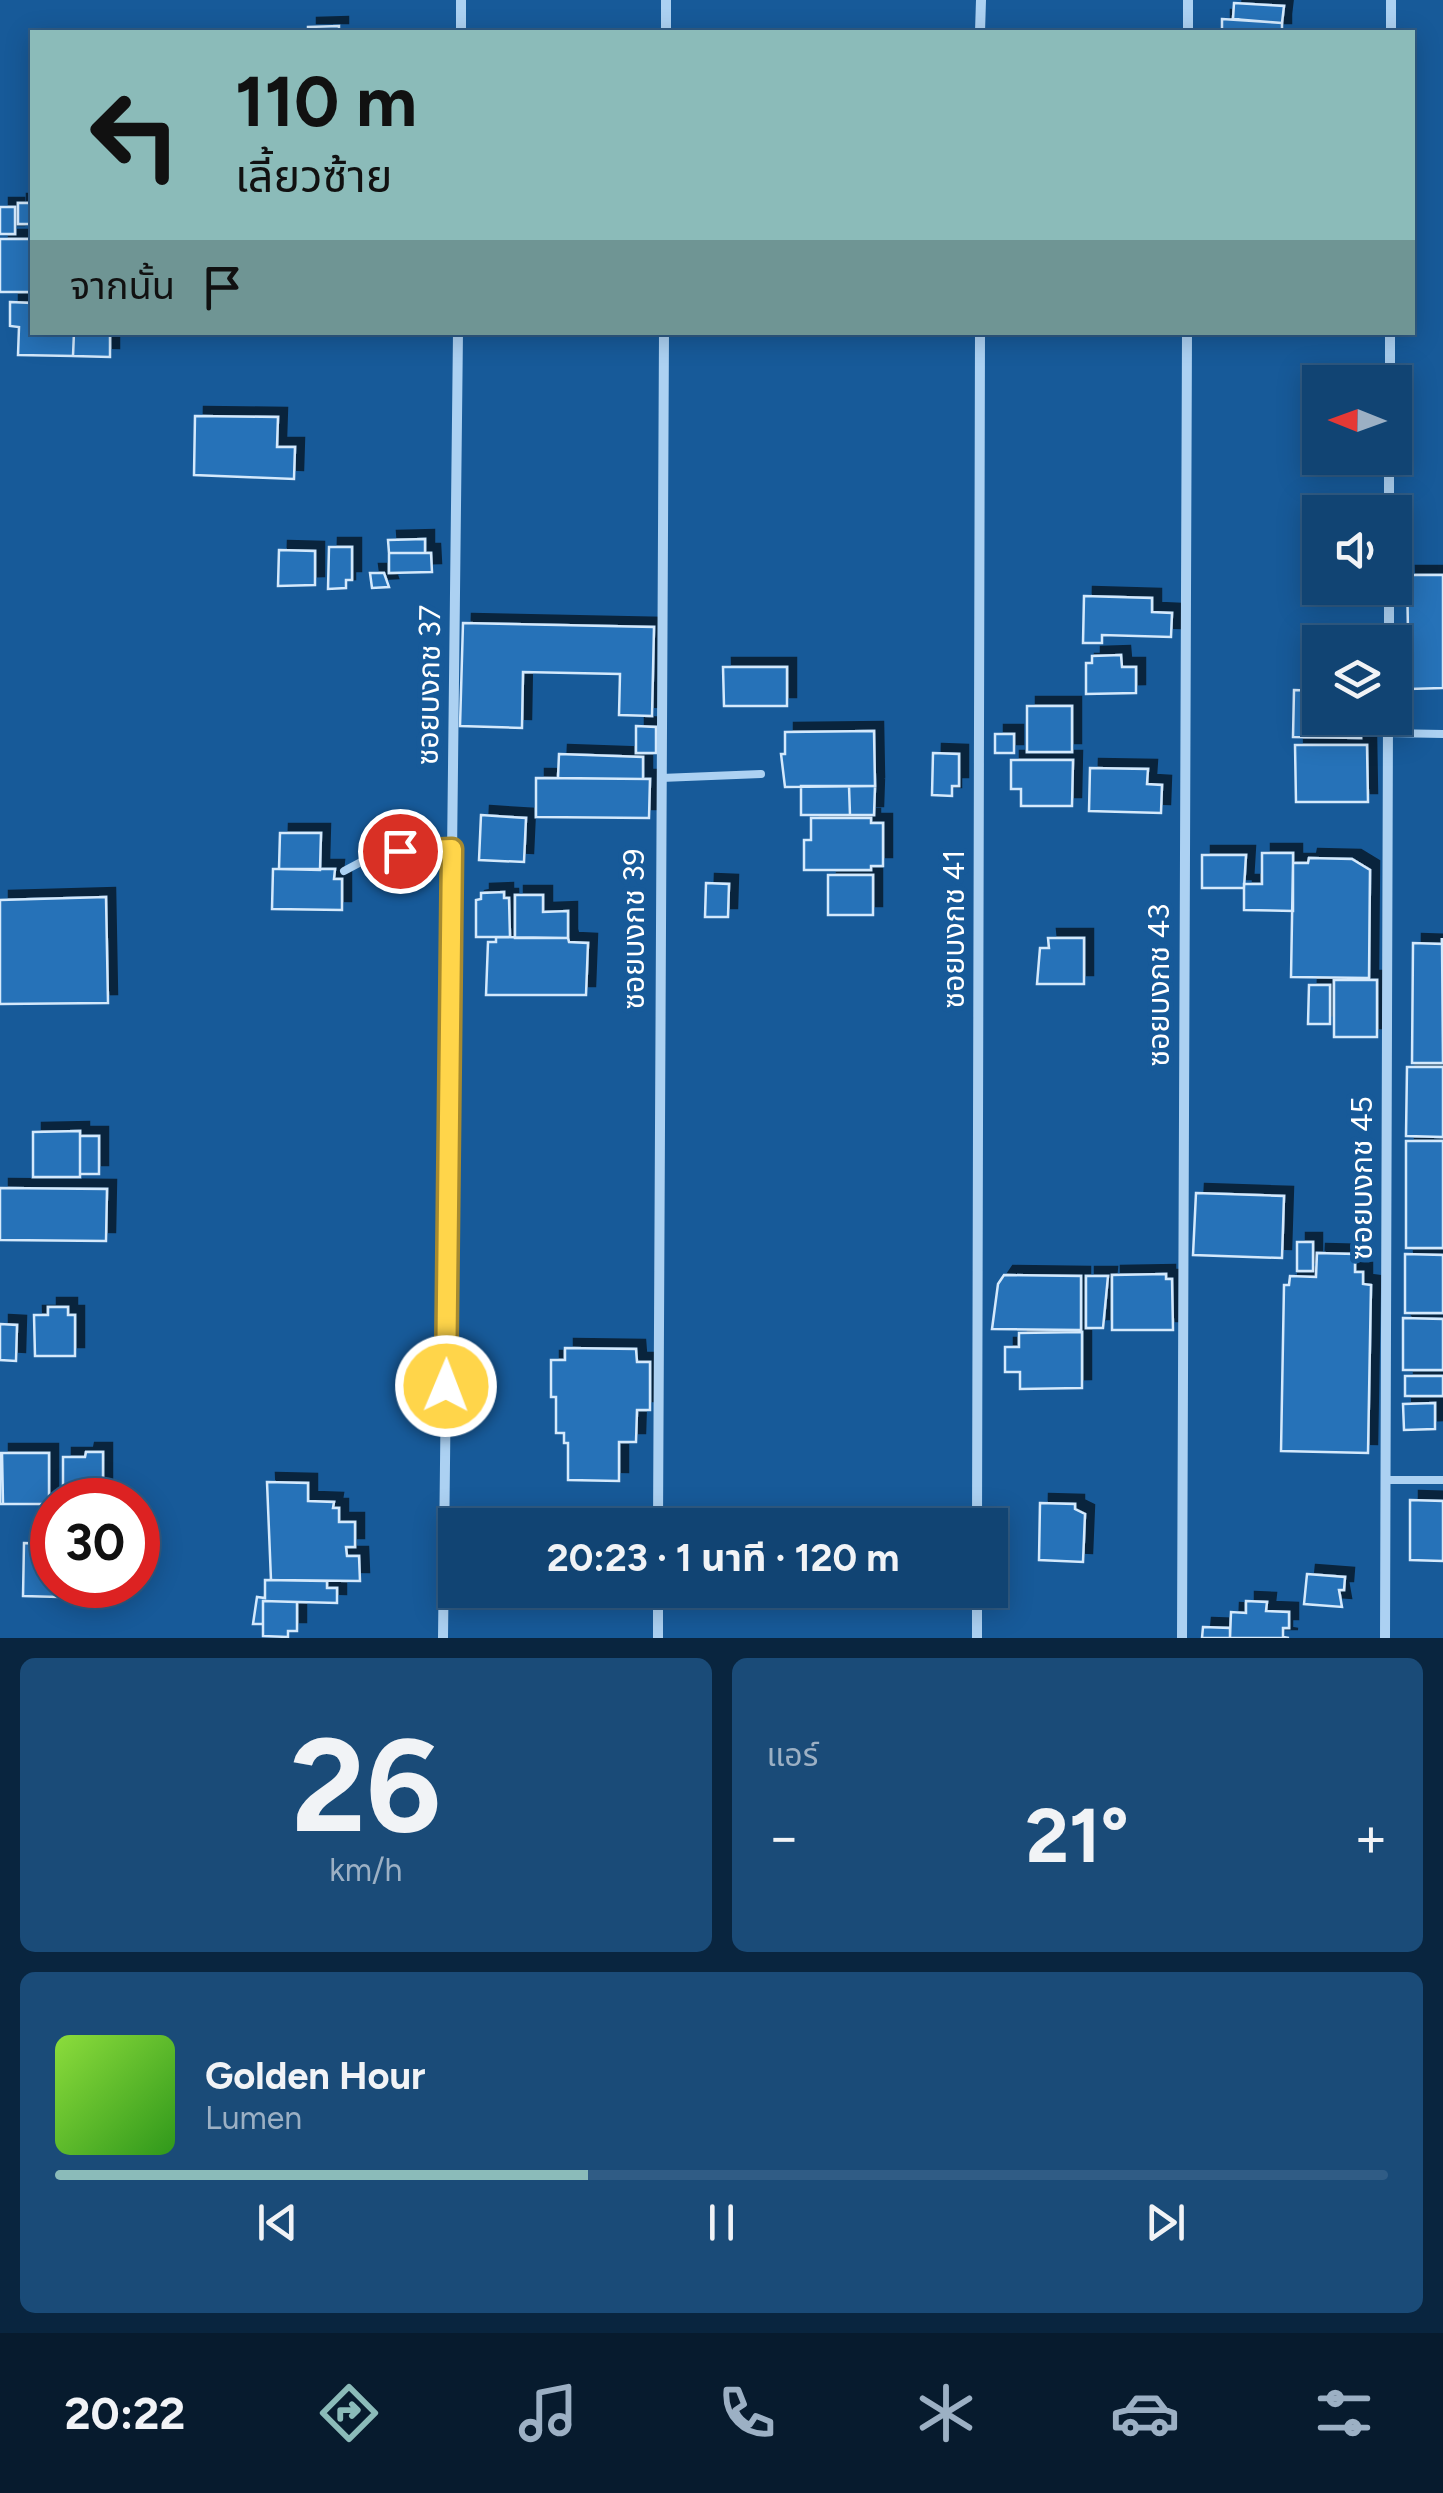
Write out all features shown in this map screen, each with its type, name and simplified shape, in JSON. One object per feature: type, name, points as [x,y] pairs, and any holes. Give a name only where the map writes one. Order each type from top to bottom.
[{"type":"street","points":[[461,30],[462,0]]},
{"type":"street","points":[[666,0],[666,30]]},
{"type":"street","points":[[980,0],[980,30]]},
{"type":"street","points":[[1188,0],[1188,30]]},
{"type":"street","points":[[1391,0],[1391,30]]},
{"type":"street","name":"ซอยบงกช 37","points":[[443,1638],[458,335]]},
{"type":"street","name":"ซอยบงกช 39","points":[[658,1508],[664,335]]},
{"type":"street","name":"ซอยบงกช 41","points":[[978,1508],[980,335]]},
{"type":"street","name":"ซอยบงกช 43","points":[[1182,1638],[1187,335]]},
{"type":"street","points":[[1390,335],[1390,365]]},
{"type":"street","name":"ซอยบงกช 45","points":[[1385,1638],[1388,735]]},
{"type":"street","points":[[658,1608],[658,1638]]},
{"type":"street","points":[[977,1608],[977,1638]]},
{"type":"lane","points":[[1412,733],[1443,734]]},
{"type":"lane","points":[[660,778],[761,774]]},
{"type":"lane","points":[[344,870],[376,854],[452,849]]},
{"type":"lane","points":[[1385,1480],[1443,1480]]},
{"type":"building","points":[[1234,3],[1284,6],[1282,23],[1233,19]]},
{"type":"building","points":[[1222,19],[1282,23],[1282,30],[1222,30]]},
{"type":"building","points":[[339,26],[339,30],[308,30]]},
{"type":"building","points":[[18,203],[30,203],[30,224],[18,224]]},
{"type":"building","points":[[0,207],[15,207],[15,234],[0,234]]},
{"type":"building","points":[[0,239],[30,239],[30,292],[0,292]]},
{"type":"building","points":[[10,302],[30,303],[30,335],[74,335],[73,356],[18,355],[19,327],[10,326]]},
{"type":"building","points":[[74,335],[110,335],[110,357],[73,356]]},
{"type":"building","points":[[195,416],[278,417],[277,447],[295,447],[294,479],[194,475]]},
{"type":"building","points":[[425,539],[425,553],[389,553],[388,540]]},
{"type":"building","points":[[329,547],[352,547],[352,580],[346,580],[346,588],[328,589]]},
{"type":"building","points":[[279,550],[315,551],[315,585],[278,586]]},
{"type":"building","points":[[389,553],[431,553],[432,572],[389,573]]},
{"type":"building","points":[[370,573],[384,573],[389,587],[372,588]]},
{"type":"building","points":[[1412,575],[1443,575],[1443,688],[1412,689],[1412,625],[1408,625]]},
{"type":"building","points":[[1084,596],[1152,598],[1152,612],[1172,613],[1171,637],[1102,635],[1102,643],[1083,643]]},
{"type":"building","points":[[463,623],[654,627],[652,716],[619,715],[620,674],[523,672],[522,728],[460,726]]},
{"type":"building","points":[[1121,655],[1122,667],[1136,667],[1136,693],[1086,694],[1086,663],[1092,663],[1092,656]]},
{"type":"building","points":[[723,667],[787,667],[787,706],[724,706]]},
{"type":"building","points":[[1294,690],[1302,690],[1302,735],[1361,735],[1361,738],[1293,737]]},
{"type":"building","points":[[1027,706],[1072,706],[1072,752],[1027,752]]},
{"type":"building","points":[[636,726],[656,727],[656,753],[636,753]]},
{"type":"building","points":[[874,731],[875,786],[785,787],[781,754],[785,754],[785,732]]},
{"type":"building","points":[[995,734],[1014,734],[1014,753],[995,753]]},
{"type":"building","points":[[1295,745],[1367,745],[1368,802],[1296,802]]},
{"type":"building","points":[[933,753],[959,754],[959,786],[952,786],[952,796],[932,795]]},
{"type":"building","points":[[559,754],[643,757],[643,779],[558,778]]},
{"type":"building","points":[[1011,760],[1073,760],[1072,806],[1021,806],[1021,789],[1011,789]]},
{"type":"building","points":[[1090,768],[1148,769],[1147,784],[1162,785],[1161,813],[1089,811]]},
{"type":"building","points":[[536,778],[650,779],[649,818],[536,817]]},
{"type":"building","points":[[801,786],[849,786],[850,815],[801,815]]},
{"type":"building","points":[[849,786],[875,786],[874,815],[850,815]]},
{"type":"building","points":[[481,815],[526,818],[524,862],[479,860]]},
{"type":"building","points":[[811,818],[871,818],[871,823],[883,823],[883,866],[871,866],[871,870],[804,870],[804,840],[811,840]]},
{"type":"building","points":[[280,833],[321,833],[320,870],[279,869]]},
{"type":"building","points":[[1262,853],[1293,853],[1293,911],[1244,910],[1244,884],[1262,884]]},
{"type":"building","points":[[1202,855],[1246,855],[1244,888],[1202,888]]},
{"type":"building","points":[[1309,858],[1352,859],[1370,870],[1369,978],[1291,977],[1293,863],[1308,863]]},
{"type":"building","points":[[273,869],[335,869],[334,879],[342,879],[342,910],[272,909]]},
{"type":"building","points":[[828,875],[873,875],[873,915],[828,915]]},
{"type":"building","points":[[706,883],[729,884],[728,917],[705,917]]},
{"type":"building","points":[[504,892],[504,898],[509,898],[510,937],[476,937],[476,900],[481,899],[481,893]]},
{"type":"building","points":[[515,895],[543,895],[543,912],[568,911],[568,938],[515,938]]},
{"type":"building","points":[[106,897],[108,1003],[0,1004],[0,900]]},
{"type":"building","points":[[496,937],[568,938],[569,942],[588,943],[586,995],[486,995],[488,942],[496,942]]},
{"type":"building","points":[[1048,938],[1084,938],[1084,984],[1037,984],[1040,948],[1049,948]]},
{"type":"building","points":[[1442,938],[1443,1063],[1412,1063],[1413,943],[1442,944]]},
{"type":"building","points":[[1334,980],[1377,980],[1377,1037],[1334,1037]]},
{"type":"building","points":[[1309,985],[1330,985],[1330,1024],[1308,1024]]},
{"type":"building","points":[[1407,1067],[1443,1067],[1443,1137],[1406,1136]]},
{"type":"building","points":[[80,1131],[80,1177],[33,1177],[33,1132]]},
{"type":"building","points":[[80,1136],[99,1136],[99,1174],[80,1174]]},
{"type":"building","points":[[1406,1141],[1443,1141],[1443,1248],[1406,1248]]},
{"type":"building","points":[[0,1188],[107,1189],[106,1241],[0,1240]]},
{"type":"building","points":[[1196,1193],[1284,1196],[1282,1258],[1193,1255]]},
{"type":"building","points":[[1297,1242],[1313,1242],[1313,1271],[1297,1271]]},
{"type":"building","points":[[1317,1253],[1355,1254],[1355,1272],[1363,1272],[1363,1284],[1371,1285],[1368,1453],[1281,1451],[1284,1285],[1289,1285],[1290,1276],[1316,1277]]},
{"type":"building","points":[[1405,1254],[1443,1255],[1443,1313],[1405,1313]]},
{"type":"building","points":[[1166,1274],[1166,1279],[1172,1279],[1173,1330],[1112,1330],[1112,1275]]},
{"type":"building","points":[[1004,1275],[1081,1276],[1081,1330],[992,1329],[998,1284]]},
{"type":"building","points":[[1086,1276],[1108,1276],[1103,1328],[1086,1328]]},
{"type":"building","points":[[48,1307],[68,1307],[68,1315],[75,1315],[75,1356],[35,1356],[34,1315],[48,1315]]},
{"type":"building","points":[[1403,1318],[1443,1319],[1443,1370],[1403,1370]]},
{"type":"building","points":[[0,1324],[17,1325],[16,1361],[0,1360]]},
{"type":"building","points":[[1082,1332],[1082,1388],[1020,1389],[1020,1372],[1005,1372],[1005,1347],[1019,1347],[1019,1333]]},
{"type":"building","points":[[565,1348],[636,1349],[637,1362],[650,1362],[650,1410],[637,1410],[636,1442],[619,1442],[619,1481],[568,1480],[568,1443],[564,1443],[564,1433],[556,1433],[556,1397],[551,1397],[551,1360],[565,1360]]},
{"type":"building","points":[[1405,1376],[1443,1376],[1443,1396],[1405,1396]]},
{"type":"building","points":[[1435,1403],[1435,1429],[1404,1430],[1403,1404]]},
{"type":"building","points":[[86,1452],[103,1452],[103,1478],[63,1478],[63,1457],[85,1457]]},
{"type":"building","points":[[2,1453],[3,1504],[0,1504]]},
{"type":"building","points":[[2,1453],[49,1453],[49,1478],[30,1478],[30,1504],[3,1504]]},
{"type":"building","points":[[267,1482],[308,1483],[308,1501],[334,1502],[333,1508],[339,1508],[339,1522],[355,1522],[355,1547],[346,1547],[347,1556],[359,1556],[360,1581],[271,1580]]},
{"type":"building","points":[[1410,1500],[1443,1501],[1443,1561],[1410,1560]]},
{"type":"building","points":[[1040,1503],[1075,1504],[1075,1509],[1085,1514],[1083,1562],[1039,1560]]},
{"type":"building","points":[[24,1543],[30,1543],[30,1596],[23,1596]]},
{"type":"building","points":[[1307,1574],[1345,1577],[1344,1590],[1339,1590],[1342,1607],[1304,1604]]},
{"type":"building","points":[[265,1580],[327,1581],[327,1588],[337,1588],[337,1603],[263,1601],[263,1624],[253,1624],[257,1597],[265,1598]]},
{"type":"building","points":[[263,1601],[297,1602],[297,1631],[288,1631],[288,1637],[263,1636]]},
{"type":"building","points":[[1246,1601],[1267,1602],[1266,1611],[1289,1612],[1289,1628],[1283,1628],[1283,1637],[1289,1638],[1230,1638],[1231,1612],[1246,1613]]},
{"type":"building","points":[[1203,1627],[1230,1628],[1230,1638],[1202,1638]]},
{"type":"route","points":[[400,851],[452,849],[446,1386]]}]
